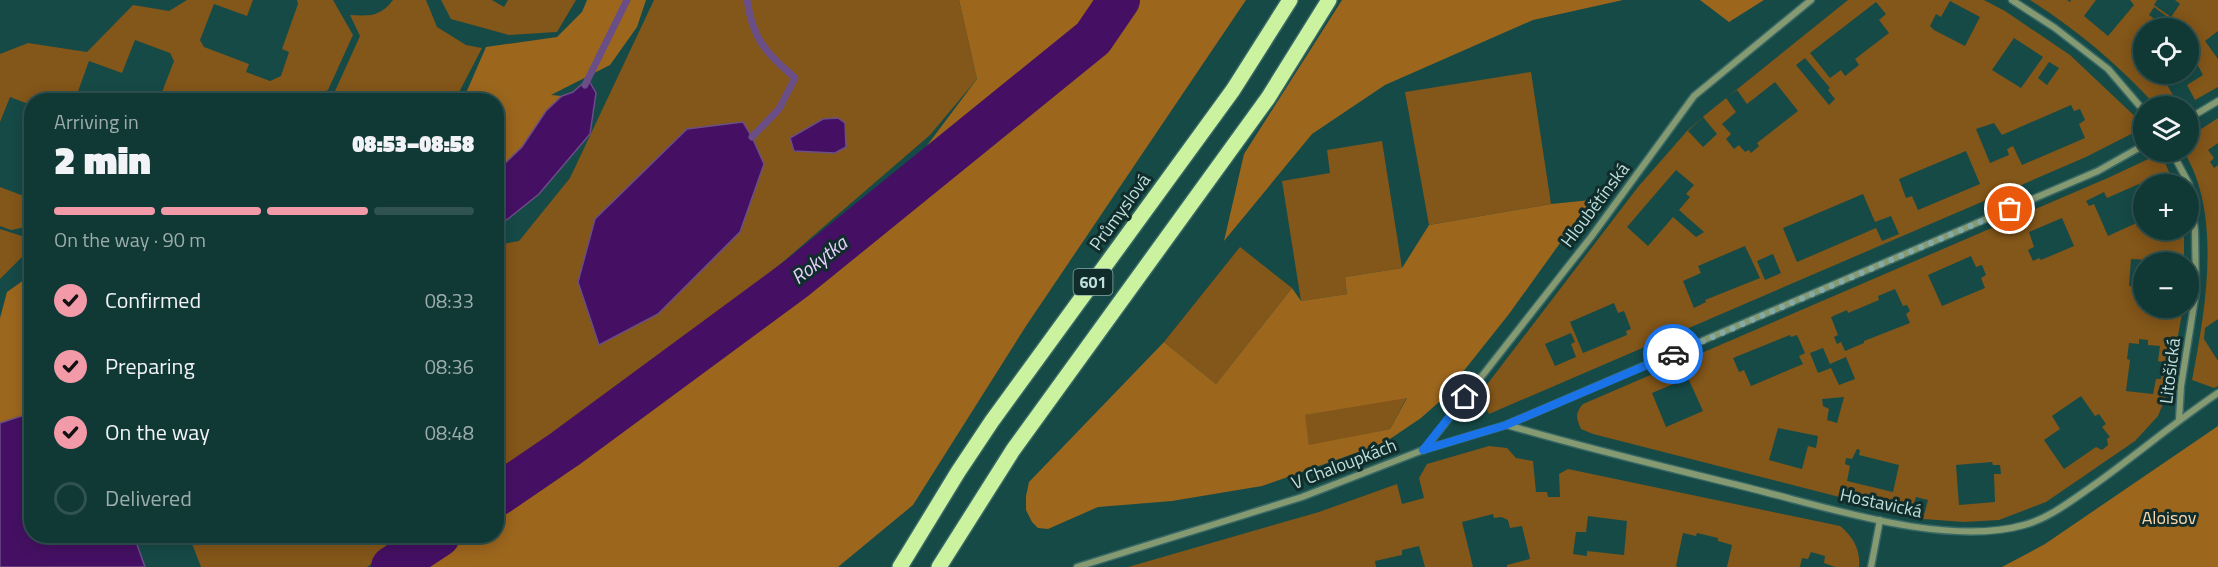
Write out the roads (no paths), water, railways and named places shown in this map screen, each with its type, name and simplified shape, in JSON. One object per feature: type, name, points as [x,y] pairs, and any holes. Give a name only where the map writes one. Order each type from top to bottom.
[{"type":"main road","name":"Průmyslová","points":[[900,567],[992,420],[1227,98],[1290,0]]},
{"type":"main road","name":"601","points":[[939,567],[1019,441],[1287,71],[1329,0]]},
{"type":"street","name":"Hloubětínská","points":[[1423,450],[1591,237],[1694,96],[1811,0]]},
{"type":"street","points":[[2012,0],[2055,28],[2108,69],[2133,98]]},
{"type":"street","points":[[2199,112],[2218,101]]},
{"type":"street","name":"V Chaloupkách","points":[[1077,567],[1124,550],[1302,497],[1423,450],[1506,425],[2098,171],[2133,151]]},
{"type":"street","name":"Litošická","points":[[2177,162],[2189,184],[2195,230],[2196,292],[2181,386],[2179,420]]},
{"type":"street","name":"Hostavická","points":[[1506,425],[1574,445],[1880,520],[1954,532],[1992,531],[2025,525],[2052,514],[2142,451],[2179,420],[2218,393]]},
{"type":"street","points":[[1871,567],[1880,520]]},
{"type":"waterway","points":[[585,85],[627,0]]},
{"type":"waterway","points":[[747,0],[753,26],[762,45],[795,78],[779,109],[752,137]]},
{"type":"waterway","name":"Rokytka","points":[[504,491],[565,449],[797,278],[1093,38],[1119,0]]},
{"type":"waterway","name":"Rokytka","points":[[392,567],[428,543]]},
{"type":"park label","name":"Aloisov","points":[[2169,518]]}]
